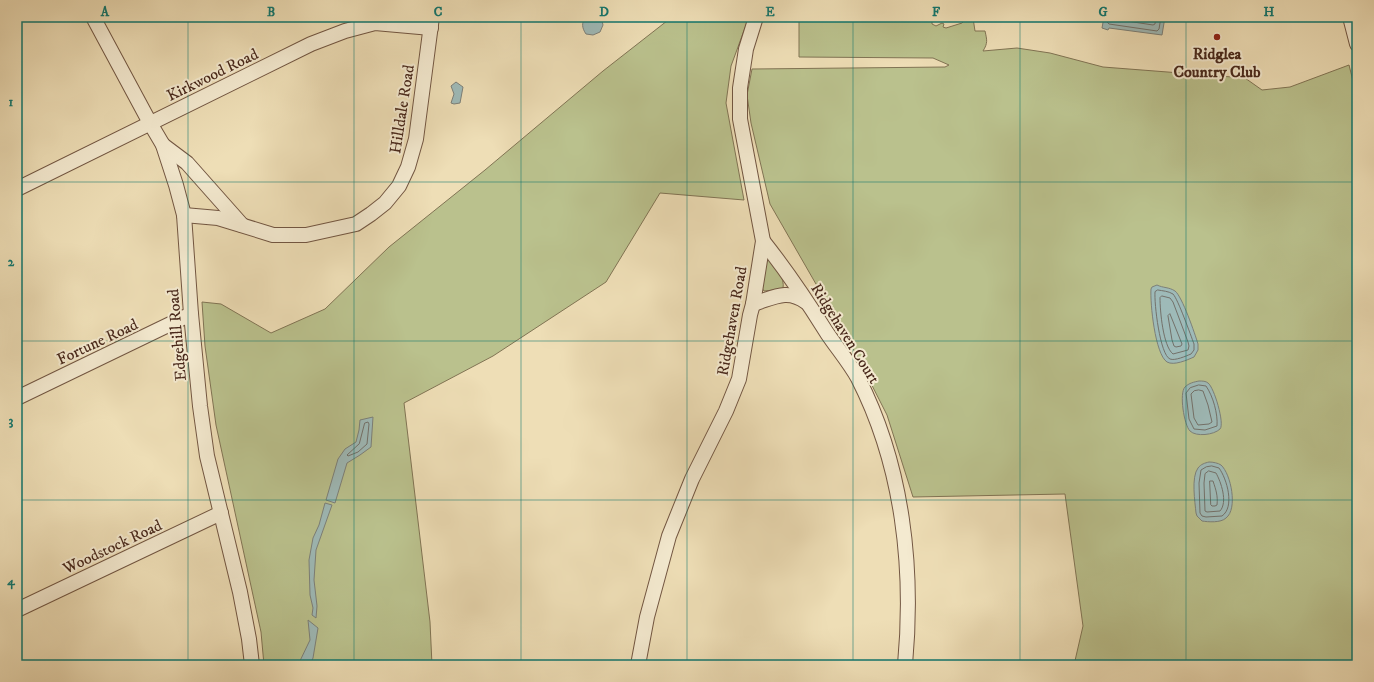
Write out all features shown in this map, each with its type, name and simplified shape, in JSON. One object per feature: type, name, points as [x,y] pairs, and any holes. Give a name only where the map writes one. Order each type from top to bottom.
[{"type":"street","name":"Edgehill Road","points":[[93,17],[150,124],[163,145],[184,215],[191,314],[200,406],[207,456],[249,639],[252,665]]},
{"type":"street","name":"Ridgehaven Road","points":[[638,665],[647,617],[669,536],[692,479],[726,411],[739,380],[753,304],[763,241],[740,119],[740,88],[746,49],[756,17]]},
{"type":"street","points":[[1350,17],[1357,44]]},
{"type":"street","name":"Kirkwood Road","points":[[17,189],[311,44],[345,31],[375,23],[431,22]]},
{"type":"street","name":"Hilldale Road","points":[[184,215],[218,218],[273,235],[306,235],[356,224],[371,214],[385,203],[399,186],[408,168],[416,139],[431,22]]},
{"type":"street","points":[[163,145],[187,163],[242,225]]},
{"type":"street","name":"Ridgehaven Court","points":[[763,241],[783,266],[857,378],[881,432],[898,493],[904,535],[908,590],[908,637],[905,665]]},
{"type":"street","points":[[753,304],[786,294],[799,296],[808,303]]},
{"type":"street","name":"Fortune Road","points":[[17,398],[191,314]]},
{"type":"street","name":"Woodstock Road","points":[[17,610],[221,513]]},
{"type":"green space","points":[[672,17],[749,17],[731,66],[726,103],[744,200],[660,193],[606,282],[493,356],[404,403],[430,622],[432,665],[264,665],[261,632],[216,425],[205,346],[202,302],[221,304],[271,333],[325,309],[389,247],[485,170],[603,71]]},
{"type":"green space","points":[[799,17],[943,17],[938,21],[932,20],[932,24],[936,26],[942,23],[944,24],[943,27],[946,28],[962,23],[966,19],[973,18],[975,31],[985,31],[987,41],[983,51],[1017,48],[1050,53],[1103,67],[1245,78],[1262,90],[1290,87],[1349,65],[1357,97],[1357,665],[1074,665],[1083,626],[1065,494],[913,497],[887,415],[855,352],[770,204],[751,123],[747,95],[752,69],[945,67],[949,65],[933,58],[799,57]]},
{"type":"green space","points":[[769,259],[783,280],[783,289],[764,291],[762,288],[766,262]]},
{"type":"water","points":[[586,17],[601,17],[603,25],[600,32],[593,35],[586,34],[583,21]]},
{"type":"water","points":[[1104,17],[1165,17],[1162,35],[1109,28],[1108,30],[1102,28]]},
{"type":"water","points":[[456,82],[463,87],[460,103],[454,104],[451,103],[454,94],[451,86]]},
{"type":"water","points":[[1157,285],[1175,291],[1178,294],[1198,344],[1198,350],[1194,357],[1180,362],[1170,363],[1163,357],[1156,339],[1151,305],[1151,289]]},
{"type":"water","points":[[1199,381],[1208,383],[1216,398],[1220,413],[1221,426],[1220,429],[1214,433],[1201,435],[1193,433],[1188,428],[1184,416],[1182,402],[1183,390],[1193,382]]},
{"type":"water","points":[[373,417],[371,447],[347,463],[335,503],[326,500],[338,459],[345,449],[356,442],[360,420]]},
{"type":"water","points":[[1209,462],[1220,464],[1225,469],[1232,492],[1232,507],[1230,514],[1224,520],[1211,522],[1202,521],[1197,516],[1194,490],[1195,477],[1198,468]]},
{"type":"water","points":[[325,503],[332,505],[316,550],[314,580],[317,606],[316,618],[312,615],[313,608],[310,595],[309,560],[313,538],[319,525]]},
{"type":"water","points":[[308,620],[318,628],[313,658],[310,665],[298,665],[310,640]]},
{"type":"place","name":"Ridglea Country Club","points":[[1217,37]]}]
